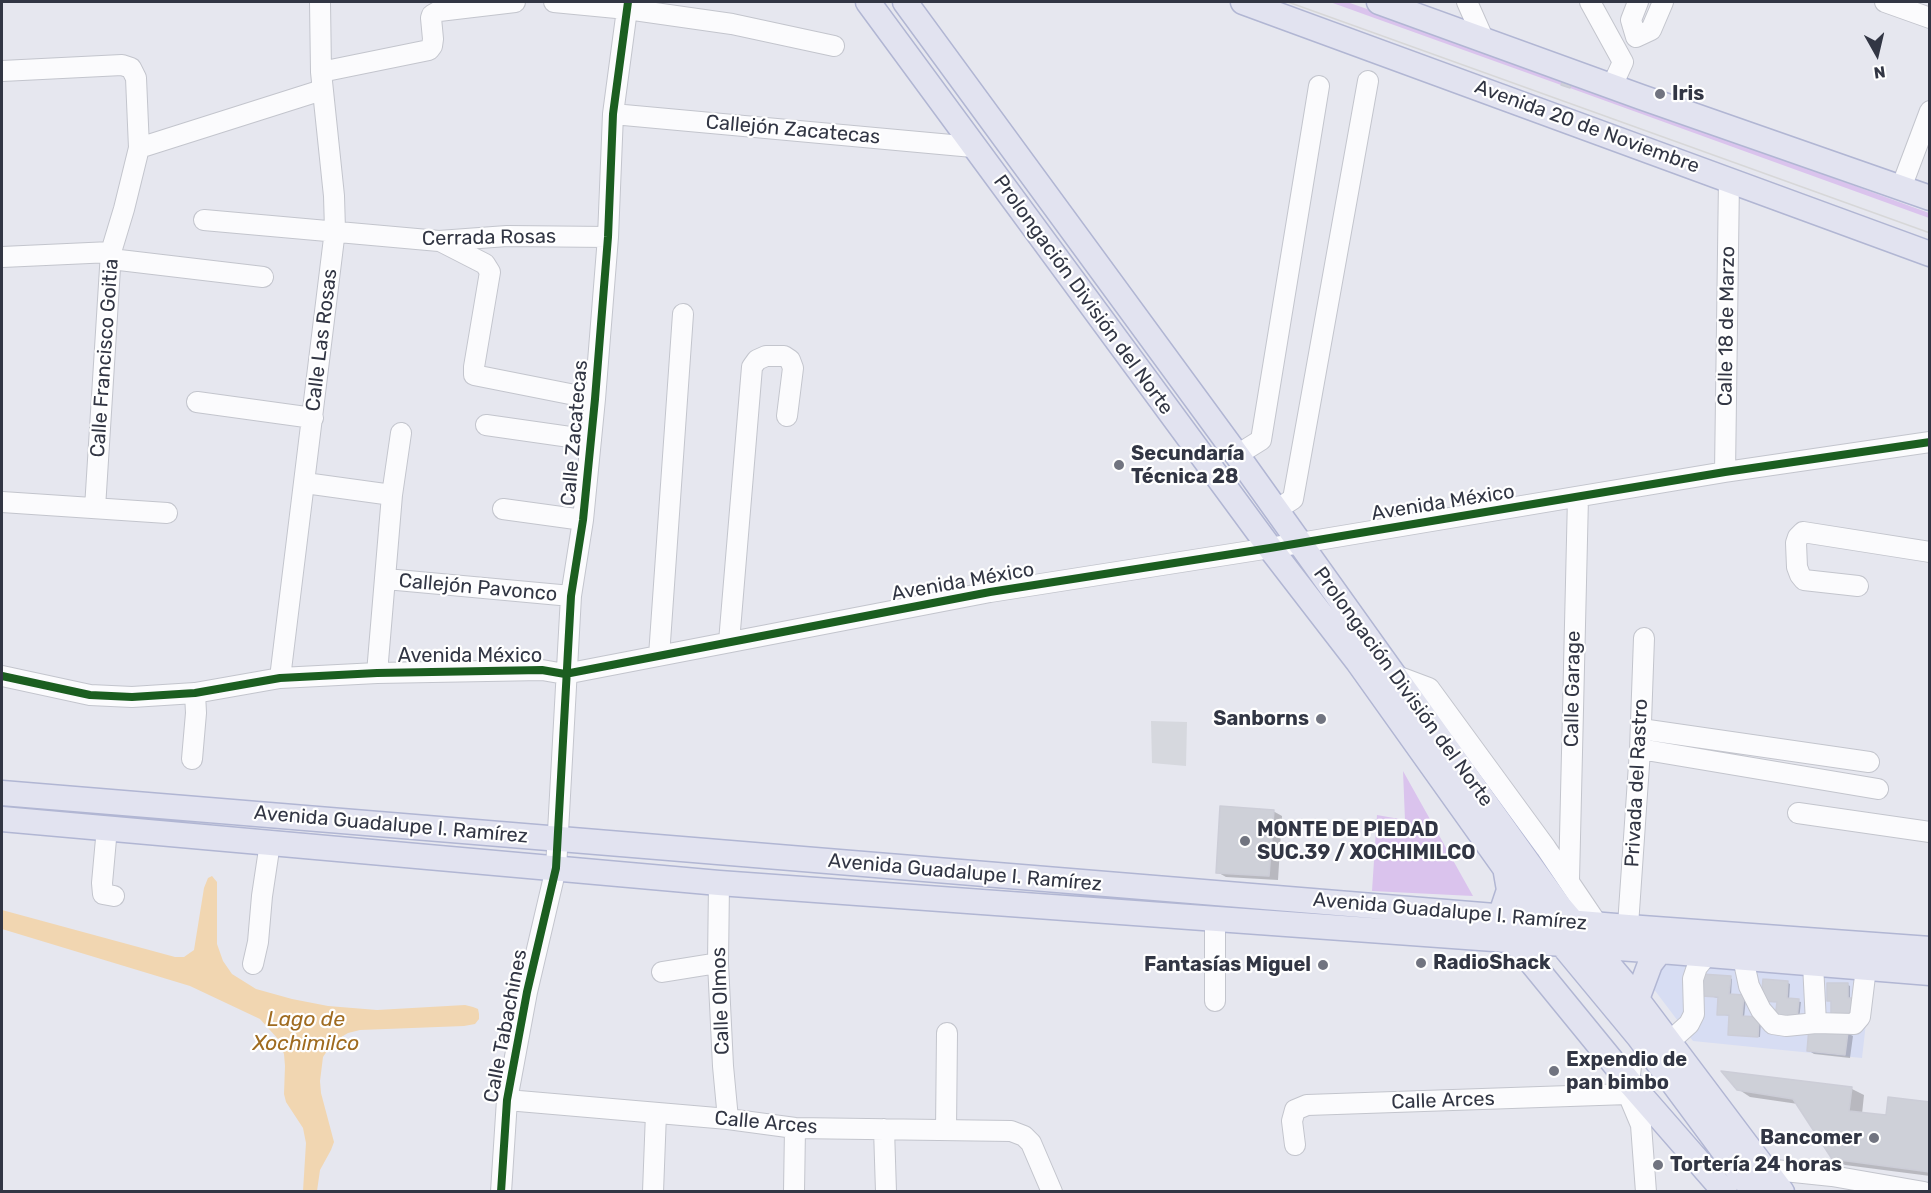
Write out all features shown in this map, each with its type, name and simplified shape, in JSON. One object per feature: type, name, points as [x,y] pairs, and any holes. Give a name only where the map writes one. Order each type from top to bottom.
[{"type":"main road","name":"Prolongación División del Norte","points":[[868,2],[1270,549],[1358,662],[1542,920],[1639,1037],[1754,1191]]},
{"type":"main road","name":"Prolongación División del Norte","points":[[905,2],[1237,455],[1558,906],[1573,923]]},
{"type":"main road","name":"Avenida 20 de Noviembre","points":[[1243,2],[1929,254]]},
{"type":"main road","points":[[1379,2],[1929,198]]},
{"type":"main road","name":"Avenida Guadalupe I. Ramírez","points":[[2,793],[558,839],[1515,929],[1560,944],[1596,935],[1929,950]]},
{"type":"main road","name":"Avenida Guadalupe I. Ramírez","points":[[2,819],[719,883],[1215,918],[1515,929],[1542,920],[1573,923],[1596,935]]},
{"type":"main road","points":[[1505,867],[1515,929],[1630,1081],[1725,1191]]},
{"type":"main road","points":[[1596,935],[1637,999],[1782,1191]]},
{"type":"main road","name":"Avenida Guadalupe I. Ramírez","points":[[1627,938],[1660,951],[1929,973]]},
{"type":"main road","points":[[1637,999],[1650,964],[1660,951]]},
{"type":"main road","points":[[1630,1081],[1741,1191]]},
{"type":"street","name":"Calle Las Rosas","points":[[280,678],[335,230],[334,196],[321,81],[320,2]]},
{"type":"street","points":[[140,148],[321,81],[429,50],[433,39],[430,18],[439,11],[515,2]]},
{"type":"street","points":[[555,2],[627,5],[834,46]]},
{"type":"street","points":[[1467,2],[1483,38]]},
{"type":"street","points":[[1590,2],[1623,62]]},
{"type":"street","points":[[1636,37],[1631,20],[1638,2]]},
{"type":"street","points":[[1612,86],[1636,37],[1651,30],[1663,2]]},
{"type":"street","points":[[1885,2],[1929,18]]},
{"type":"street","name":"Calle Zacatecas","points":[[556,868],[571,596],[583,520],[595,399],[608,237],[613,114],[627,5]]},
{"type":"street","name":"Calle Francisco Goitia","points":[[2,71],[122,65],[131,68],[136,78],[140,148],[111,256],[95,508]]},
{"type":"street","points":[[1276,510],[1293,499],[1368,81]]},
{"type":"street","points":[[1237,455],[1261,440],[1318,86]]},
{"type":"street","points":[[1901,188],[1929,111]]},
{"type":"street","name":"Callejón Zacatecas","points":[[613,114],[973,147]]},
{"type":"street","name":"Calle 18 de Marzo","points":[[1725,472],[1729,179]]},
{"type":"street","name":"Cerrada Rosas","points":[[204,220],[440,241],[507,237],[608,237]]},
{"type":"street","points":[[440,241],[485,264],[490,272],[474,375],[595,399]]},
{"type":"street","points":[[2,257],[111,256],[263,277]]},
{"type":"street","points":[[659,656],[682,314]]},
{"type":"street","points":[[729,642],[752,367],[757,360],[766,356],[784,356],[790,360],[793,368],[787,416]]},
{"type":"street","points":[[196,402],[313,418]]},
{"type":"street","points":[[486,425],[591,440]]},
{"type":"street","points":[[377,673],[392,495],[401,433]]},
{"type":"street","name":"Avenida México","points":[[2,676],[90,695],[132,698],[195,693],[280,678],[377,673],[542,670],[565,674],[990,592],[1270,549],[1725,472],[1929,441]]},
{"type":"street","points":[[305,483],[392,495]]},
{"type":"street","name":"Calle Garage","points":[[1569,880],[1578,497]]},
{"type":"street","points":[[2,502],[167,513]]},
{"type":"street","points":[[503,509],[583,520]]},
{"type":"street","points":[[1858,586],[1804,580],[1797,567],[1798,537],[1803,532],[1929,552]]},
{"type":"street","name":"Callejón Pavonco","points":[[386,579],[571,596]]},
{"type":"street","name":"Privada del Rastro","points":[[1627,938],[1640,750],[1644,638]]},
{"type":"street","points":[[1358,662],[1429,688],[1569,880],[1596,935]]},
{"type":"street","points":[[192,759],[195,693]]},
{"type":"street","points":[[1641,729],[1869,762]]},
{"type":"street","points":[[1640,750],[1878,789]]},
{"type":"street","points":[[1798,813],[1929,832]]},
{"type":"street","points":[[107,828],[102,894],[114,896]]},
{"type":"street","points":[[253,964],[258,942],[270,843]]},
{"type":"street","name":"Calle Tabachines","points":[[501,1191],[507,1100],[527,992],[556,868]]},
{"type":"street","name":"Calle Olmos","points":[[719,883],[718,963],[728,1119]]},
{"type":"street","points":[[1215,918],[1215,1001]]},
{"type":"street","points":[[1669,1042],[1689,1024],[1694,1014],[1693,979],[1697,967],[1707,955]]},
{"type":"street","points":[[1743,958],[1749,986],[1761,1010],[1773,1024],[1786,1026],[1816,1023],[1854,1024],[1860,1017],[1866,968]]},
{"type":"street","points":[[662,972],[718,963]]},
{"type":"street","points":[[1813,964],[1816,1023]]},
{"type":"street","points":[[946,1130],[947,1033]]},
{"type":"street","points":[[1630,1081],[1641,1125],[1646,1191]]},
{"type":"street","name":"Calle Arces","points":[[1295,1145],[1292,1121],[1295,1110],[1307,1105],[1630,1081]]},
{"type":"street","name":"Calle Arces","points":[[507,1100],[728,1119],[795,1128],[1011,1131],[1024,1136],[1030,1143],[1052,1191]]},
{"type":"street","points":[[652,1191],[656,1113]]},
{"type":"street","points":[[794,1191],[795,1128]]},
{"type":"street","points":[[884,1129],[886,1191]]},
{"type":"street","points":[[1765,1169],[1837,1184],[1924,1191]]},
{"type":"shaded area","points":[[1330,2],[1347,2],[1473,46],[1929,213],[1929,218],[1570,88],[1572,84],[1563,81],[1561,85]]},
{"type":"shaded area","points":[[1151,721],[1187,722],[1186,766],[1152,763]]},
{"type":"shaded area","points":[[1403,771],[1473,896],[1372,891],[1377,815],[1405,820]]},
{"type":"shaded area","points":[[1680,961],[1871,979],[1862,1058],[1693,1041],[1650,984],[1662,967]]},
{"type":"water","name":"Lago de Xochimilco","points":[[212,876],[217,882],[217,944],[223,961],[232,974],[256,989],[328,1006],[377,1010],[465,1005],[478,1009],[479,1019],[475,1024],[360,1030],[348,1033],[333,1042],[323,1057],[320,1081],[334,1142],[320,1170],[317,1191],[303,1191],[306,1143],[303,1128],[286,1102],[284,1054],[278,1039],[260,1019],[190,986],[2,929],[2,910],[175,957],[184,957],[194,950],[204,888],[208,878]]},
{"type":"building","points":[[1563,80],[1572,84],[1570,88],[1561,85]]},
{"type":"building","name":"MONTE DE PIEDAD SUC.39 / XOCHIMILCO","points":[[1220,806],[1274,810],[1269,876],[1216,873]]},
{"type":"building","points":[[1702,974],[1731,976],[1729,994],[1744,995],[1742,1016],[1759,1017],[1758,1037],[1728,1035],[1729,1015],[1717,1015],[1718,997],[1701,996]]},
{"type":"building","points":[[1763,979],[1788,981],[1787,998],[1799,999],[1797,1019],[1775,1018],[1777,1002],[1761,1001]]},
{"type":"building","points":[[1827,983],[1848,983],[1848,998],[1854,998],[1853,1020],[1831,1019],[1831,1001],[1827,1001]]},
{"type":"building","points":[[1809,1027],[1848,1032],[1845,1055],[1807,1051]]},
{"type":"building","points":[[1721,1071],[1852,1087],[1849,1111],[1886,1115],[1888,1097],[1930,1102],[1930,1172],[1832,1159],[1793,1099],[1737,1090]]},
{"type":"tram line","points":[[1288,2],[1930,233]]},
{"type":"cycle path","points":[[501,1192],[507,1100],[527,992],[556,868],[571,596],[583,520],[595,399],[608,237],[613,114],[628,2]]},
{"type":"cycle path","points":[[2,676],[90,695],[132,697],[195,693],[280,678],[377,673],[542,670],[565,674],[990,592],[1725,472],[1930,442]]},
{"type":"place","name":"Iris","points":[[1660,94]]},
{"type":"place","name":"Secundaría Técnica 28","points":[[1119,465]]},
{"type":"place","name":"Sanborns","points":[[1321,719]]},
{"type":"place","name":"MONTE DE PIEDAD SUC.39 / XOCHIMILCO","points":[[1245,841]]},
{"type":"place","name":"RadioShack","points":[[1421,963]]},
{"type":"place","name":"Fantasías Miguel","points":[[1323,965]]},
{"type":"place","name":"Expendio de pan bimbo","points":[[1554,1071]]},
{"type":"place","name":"Bancomer","points":[[1874,1138]]},
{"type":"place","name":"Tortería 24 horas","points":[[1658,1165]]}]
